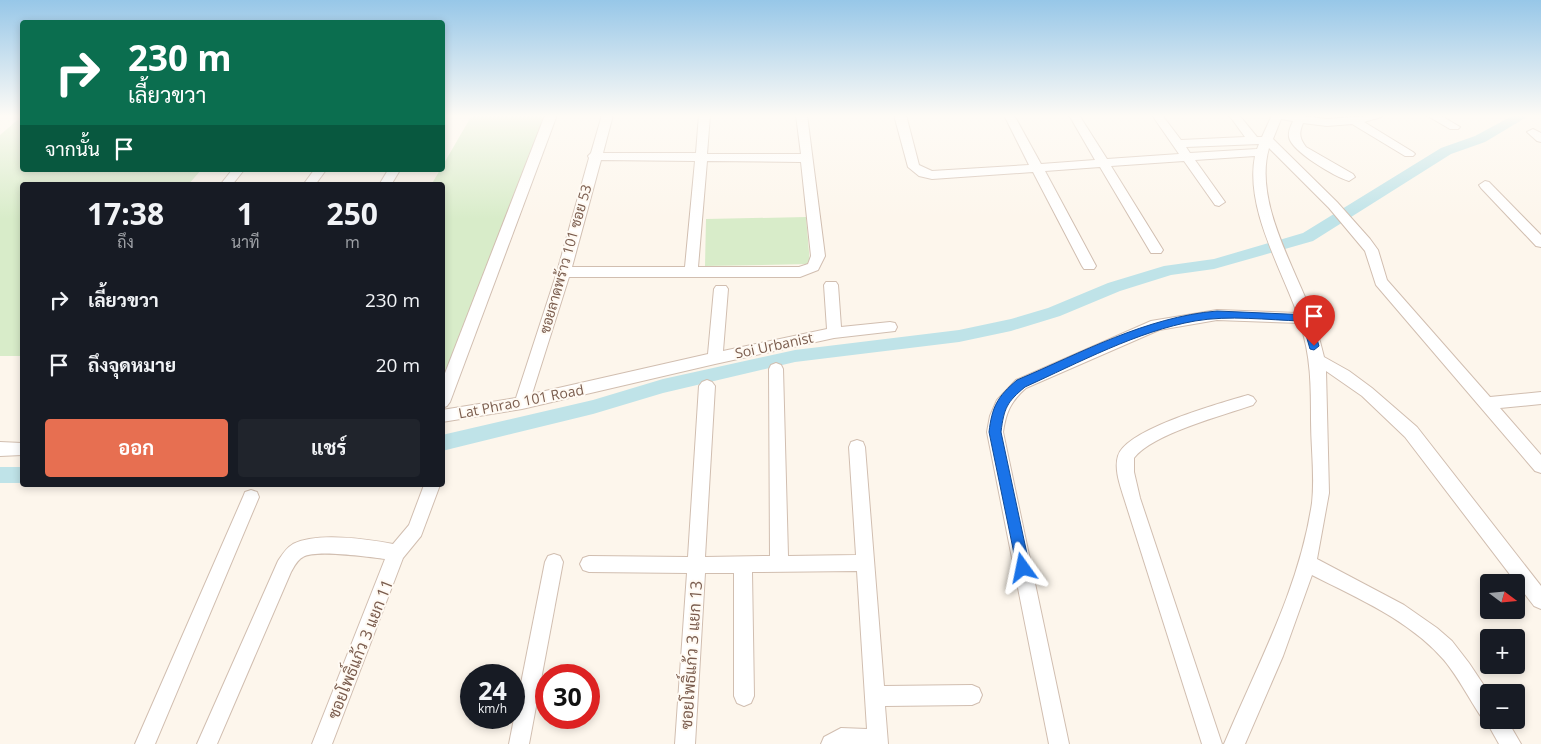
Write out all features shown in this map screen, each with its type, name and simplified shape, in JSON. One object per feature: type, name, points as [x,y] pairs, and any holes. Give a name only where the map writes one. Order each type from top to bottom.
[{"type":"street","points":[[445,394],[538,150]]},
{"type":"street","name":"ซอยลาดพร้าว 101 ซอย 53","points":[[522,403],[564,272],[596,150]]},
{"type":"street","points":[[691,272],[701,150]]},
{"type":"street","points":[[564,272],[800,272],[813,267],[818,256],[805,150]]},
{"type":"street","points":[[909,150],[914,167],[923,173],[942,175],[1185,157],[1237,150]]},
{"type":"street","points":[[1027,150],[1089,266]]},
{"type":"street","points":[[1095,150],[1156,250]]},
{"type":"street","points":[[1180,150],[1219,202]]},
{"type":"street","points":[[1234,744],[1283,635],[1308,564],[1320,501],[1321,463],[1317,360],[1306,318],[1274,239],[1260,190],[1264,150]]},
{"type":"street","points":[[1268,150],[1333,205],[1352,226],[1371,250],[1381,282],[1541,466]]},
{"type":"street","points":[[1303,150],[1349,177]]},
{"type":"street","points":[[1402,150],[1409,154]]},
{"type":"street","points":[[594,156],[806,158]]},
{"type":"street","points":[[228,182],[236,172]]},
{"type":"street","points":[[1485,185],[1541,243]]},
{"type":"street","points":[[831,285],[834,333]]},
{"type":"street","name":"Soi Urbanist","points":[[715,358],[721,289]]},
{"type":"street","points":[[1059,744],[995,432],[998,411],[1007,396],[1021,384],[1156,325],[1197,316],[1217,315],[1306,318]]},
{"type":"street","name":"Soi Urbanist","points":[[600,385],[834,333],[890,327]]},
{"type":"street","points":[[1317,360],[1344,373],[1411,432],[1541,600]]},
{"type":"street","points":[[776,369],[779,563]]},
{"type":"street","name":"Lat Phrao 101 Road","points":[[445,416],[522,403],[600,385]]},
{"type":"street","name":"ซอยโพธิ์แก้ว 3 แยก 13","points":[[685,744],[707,386]]},
{"type":"street","points":[[1486,403],[1541,398]]},
{"type":"street","points":[[1212,744],[1132,498],[1126,474],[1126,455],[1133,446],[1149,436],[1248,401]]},
{"type":"street","points":[[831,744],[841,738],[878,742],[857,447]]},
{"type":"street","points":[[0,449],[20,448]]},
{"type":"street","points":[[207,744],[284,567],[293,554],[305,547],[379,549],[396,553],[408,543],[417,527],[431,487]]},
{"type":"street","points":[[145,744],[251,498]]},
{"type":"street","name":"ซอยโพธิ์แก้ว 3 แยก 11","points":[[322,744],[396,553]]},
{"type":"street","points":[[519,744],[554,562]]},
{"type":"street","points":[[589,564],[696,566],[779,563],[864,563]]},
{"type":"street","points":[[743,564],[744,696]]},
{"type":"street","points":[[1308,564],[1409,616],[1447,649],[1480,698]]},
{"type":"street","points":[[875,696],[972,695]]},
{"type":"street","points":[[1501,729],[1511,744]]},
{"type":"green space","points":[[0,150],[20,150],[20,172],[199,172],[191,182],[20,182],[20,356],[0,356]]},
{"type":"green space","points":[[452,150],[536,150],[445,387],[445,182],[433,182],[439,172],[445,172],[445,162]]},
{"type":"green space","points":[[806,217],[810,264],[705,266],[706,219]]},
{"type":"waterway","points":[[445,442],[593,407],[663,386],[795,356],[959,336],[1011,325],[1054,312],[1114,287],[1170,270],[1214,264],[1308,237],[1450,150]]},
{"type":"waterway","points":[[0,475],[20,475]]},
{"type":"route","points":[[1023,568],[995,432],[998,411],[1007,396],[1021,384],[1156,325],[1197,316],[1306,318],[1314,346]]}]
